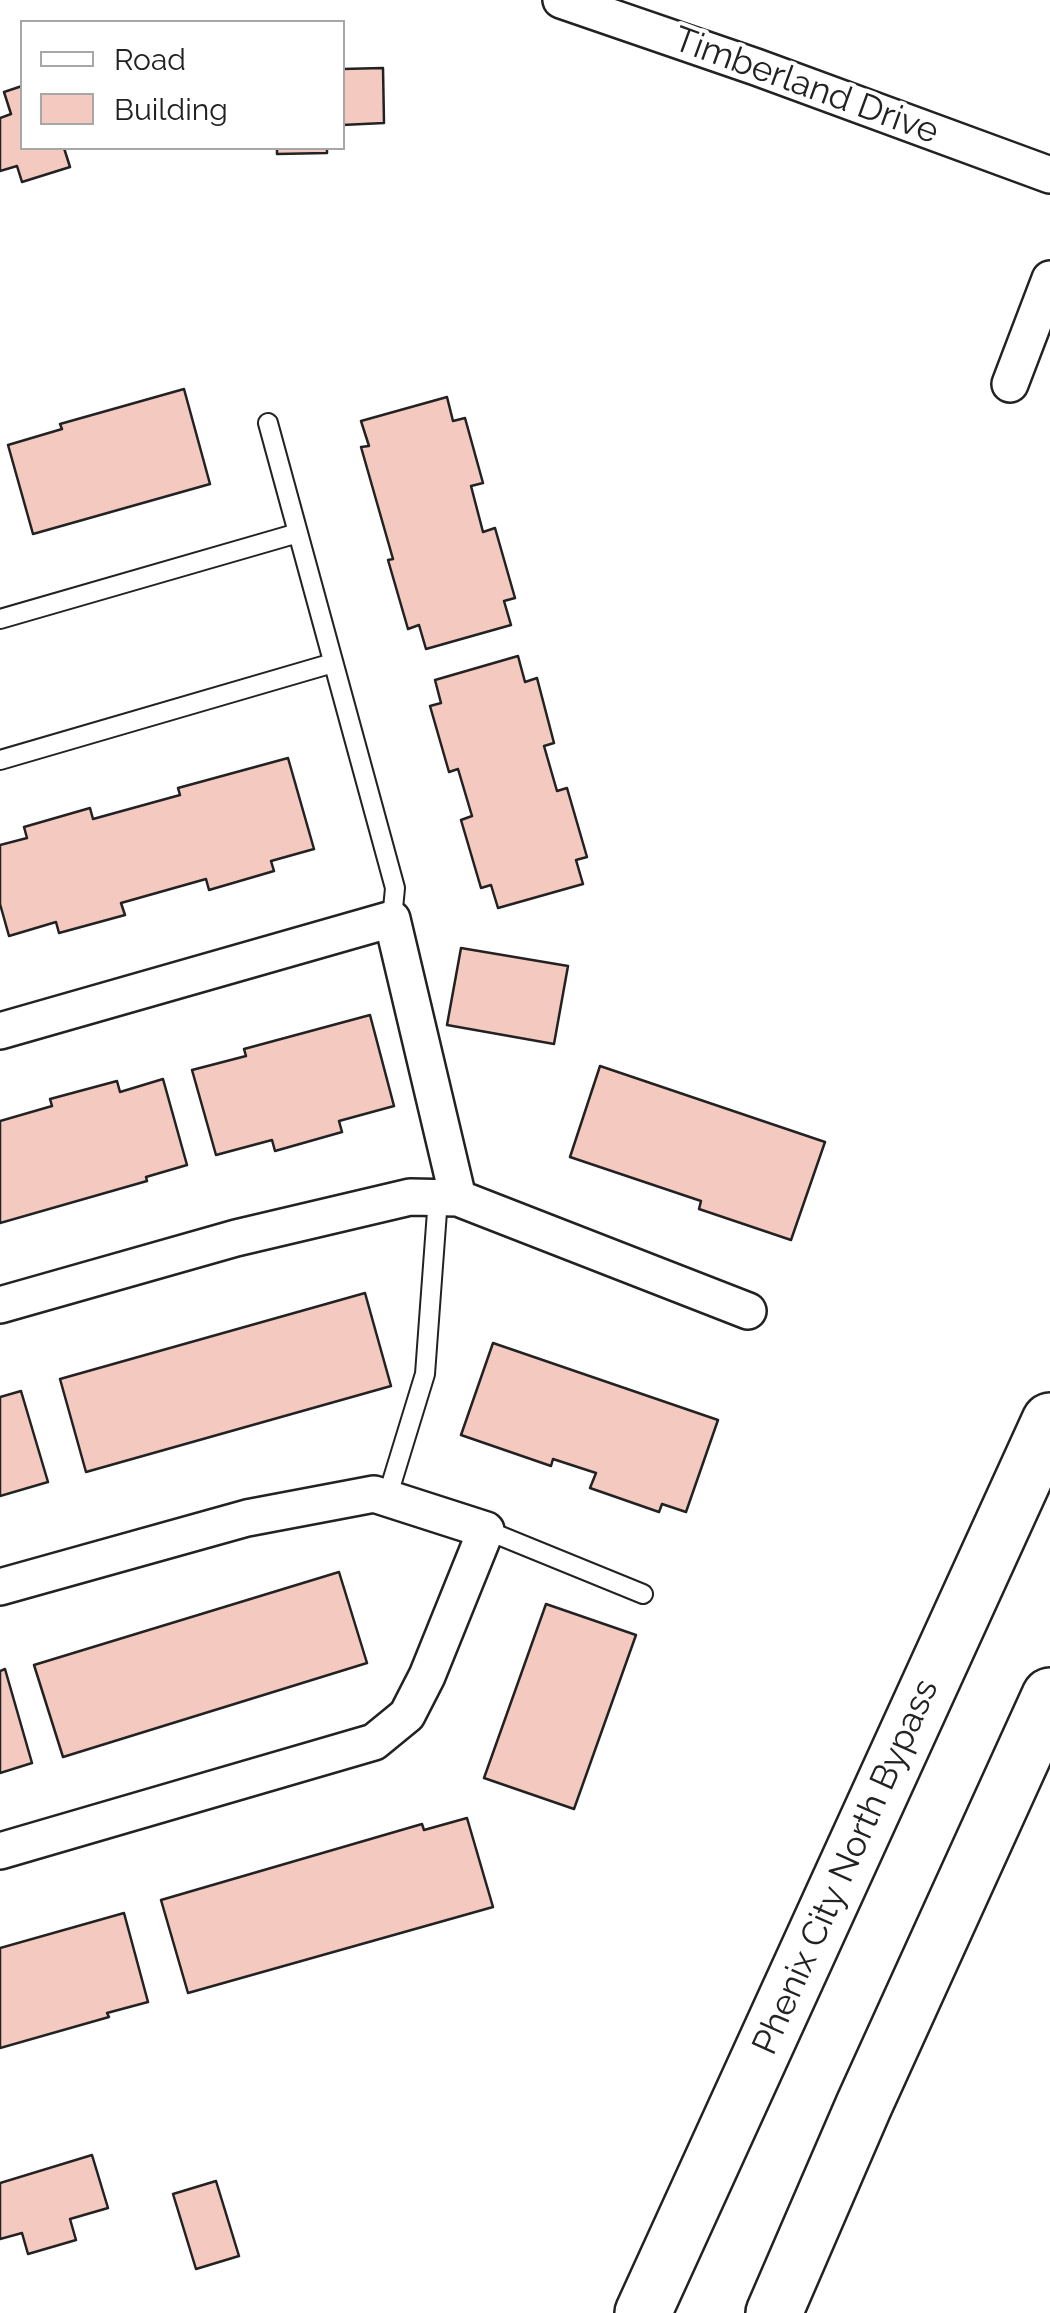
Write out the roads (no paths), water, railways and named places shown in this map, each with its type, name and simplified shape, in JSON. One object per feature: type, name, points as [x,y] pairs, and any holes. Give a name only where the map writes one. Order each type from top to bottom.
[{"type":"highway","name":"Phenix City North Bypass","points":[[642,2313],[1050,1420]]},
{"type":"highway","points":[[774,2313],[864,2104],[1050,1696]]},
{"type":"street","name":"Timberland Drive","points":[[560,0],[1050,175]]},
{"type":"street","points":[[1010,384],[1050,279]]},
{"type":"street","points":[[0,1031],[392,919],[448,1198]]},
{"type":"street","points":[[0,1305],[236,1238],[410,1197],[448,1198],[748,1311]]},
{"type":"street","points":[[0,1587],[246,1518],[374,1494],[486,1530],[427,1676],[406,1715],[374,1742],[0,1851]]},
{"type":"lane","points":[[268,422],[395,888],[392,919]]},
{"type":"lane","points":[[0,618],[298,533]]},
{"type":"lane","points":[[0,760],[334,663]]},
{"type":"lane","points":[[388,1498],[426,1374],[448,1198]]},
{"type":"lane","points":[[486,1530],[643,1594]]}]
